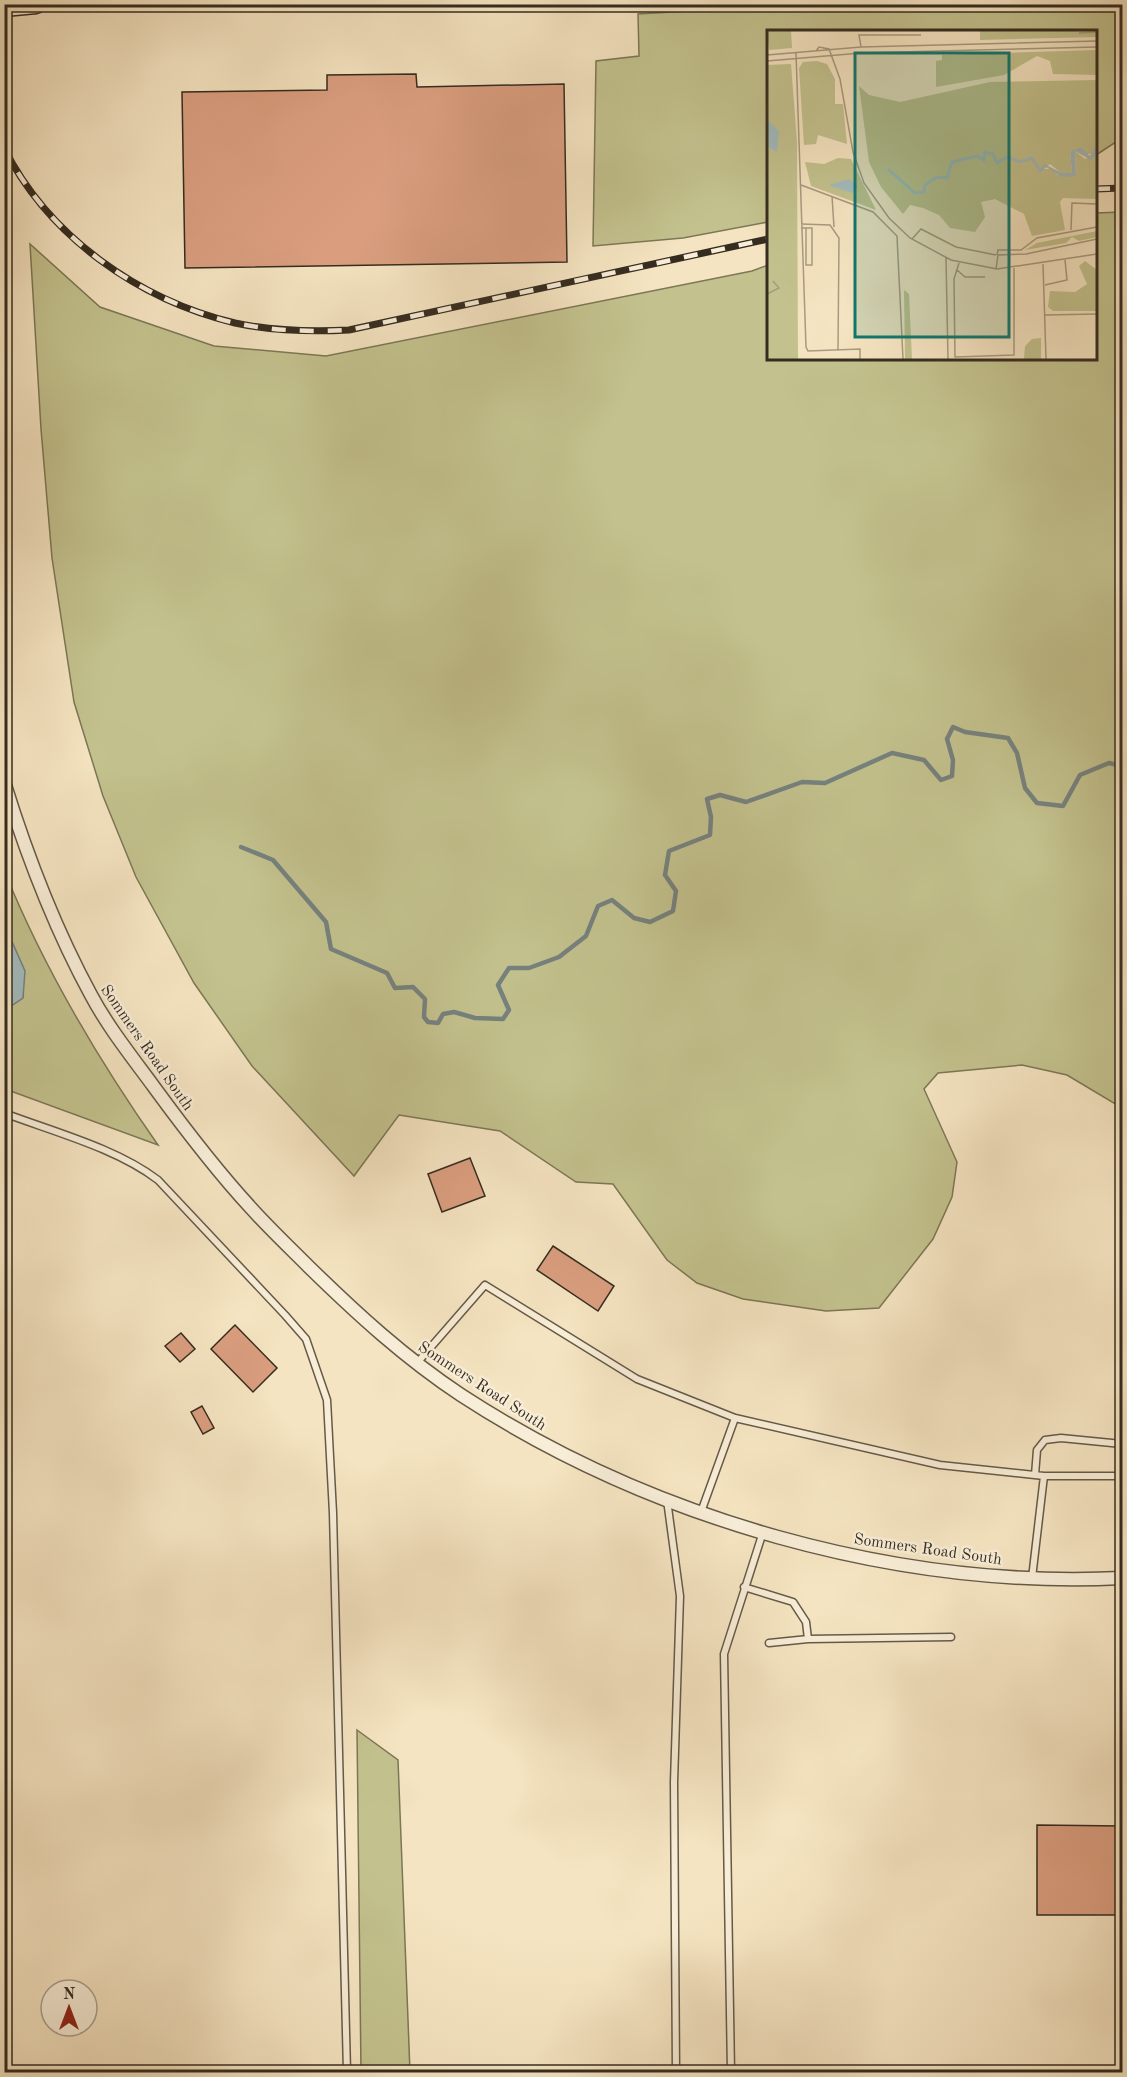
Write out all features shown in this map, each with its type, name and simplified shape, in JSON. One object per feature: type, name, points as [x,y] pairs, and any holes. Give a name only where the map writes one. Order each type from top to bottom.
[{"type":"main road","points":[[4,7],[36,4]]},
{"type":"street","name":"Sommers Road South","points":[[4,782],[39,885],[93,999],[178,1121],[251,1208],[378,1333],[417,1364],[460,1394],[539,1441],[603,1473],[701,1512],[763,1532],[825,1550],[943,1570],[1076,1581],[1122,1578]]},
{"type":"lane","points":[[4,1113],[111,1153],[145,1170],[158,1180],[306,1339],[327,1400],[333,1513],[347,2073]]},
{"type":"lane","points":[[417,1364],[485,1285],[638,1379],[735,1418],[940,1464],[1044,1476],[1122,1476]]},
{"type":"lane","points":[[701,1512],[735,1418]]},
{"type":"lane","points":[[1035,1475],[1037,1450],[1045,1440],[1061,1438],[1122,1444]]},
{"type":"lane","points":[[1032,1579],[1044,1476]]},
{"type":"lane","points":[[667,1499],[680,1596],[674,1782],[676,2073]]},
{"type":"lane","points":[[731,2073],[724,1654],[763,1532]]},
{"type":"lane","points":[[744,1587],[793,1602],[806,1622],[808,1639]]},
{"type":"lane","points":[[769,1642],[808,1639],[951,1637]]},
{"type":"shaded area","points":[[789,5],[1122,5],[1122,138],[1097,154],[1097,30],[767,30],[767,222],[683,238],[593,246],[596,61],[639,56],[638,14]]},
{"type":"shaded area","points":[[1122,212],[1122,1108],[1067,1075],[1022,1065],[938,1073],[924,1089],[957,1162],[952,1197],[933,1239],[879,1308],[826,1311],[743,1299],[697,1283],[667,1260],[613,1184],[576,1182],[500,1131],[399,1115],[354,1176],[252,1066],[194,983],[136,877],[103,796],[74,702],[52,558],[41,429],[30,244],[100,307],[214,346],[326,356],[752,271],[767,265],[767,360],[1097,360],[1097,213]]},
{"type":"shaded area","points":[[4,870],[36,942],[73,1012],[158,1145],[5,1089],[5,1010],[23,997],[9,935],[5,934]]},
{"type":"shaded area","points":[[357,1730],[398,1760],[410,2072],[361,2072]]},
{"type":"water","points":[[5,934],[9,935],[25,971],[23,998],[5,1010]]},
{"type":"building","points":[[416,74],[417,87],[564,84],[567,262],[185,268],[182,92],[327,90],[327,75]]},
{"type":"building","points":[[470,1158],[485,1196],[442,1212],[428,1174]]},
{"type":"building","points":[[553,1246],[614,1286],[598,1311],[537,1270]]},
{"type":"building","points":[[235,1325],[277,1368],[253,1392],[211,1349]]},
{"type":"building","points":[[181,1333],[195,1349],[180,1362],[165,1346]]},
{"type":"building","points":[[202,1406],[214,1428],[203,1434],[191,1412]]},
{"type":"building","points":[[1037,1825],[1122,1826],[1122,1915],[1037,1915]]},
{"type":"waterway","points":[[241,847],[273,860],[326,922],[331,949],[387,973],[395,988],[413,987],[425,999],[424,1017],[428,1022],[438,1023],[443,1014],[454,1012],[475,1018],[503,1019],[509,1010],[498,985],[509,968],[529,968],[559,957],[586,936],[598,906],[612,900],[634,918],[650,922],[673,911],[676,891],[665,875],[669,851],[710,835],[711,817],[707,799],[720,795],[746,802],[802,782],[825,783],[892,753],[924,760],[941,780],[952,776],[953,760],[947,739],[953,727],[965,732],[1008,738],[1017,753],[1025,788],[1037,803],[1063,806],[1080,775],[1109,763],[1122,766]]},
{"type":"railway","points":[[4,148],[23,180],[46,210],[100,260],[132,281],[199,313],[264,328],[306,331],[349,330],[767,239]]},
{"type":"railway","points":[[1097,189],[1122,188]]}]
